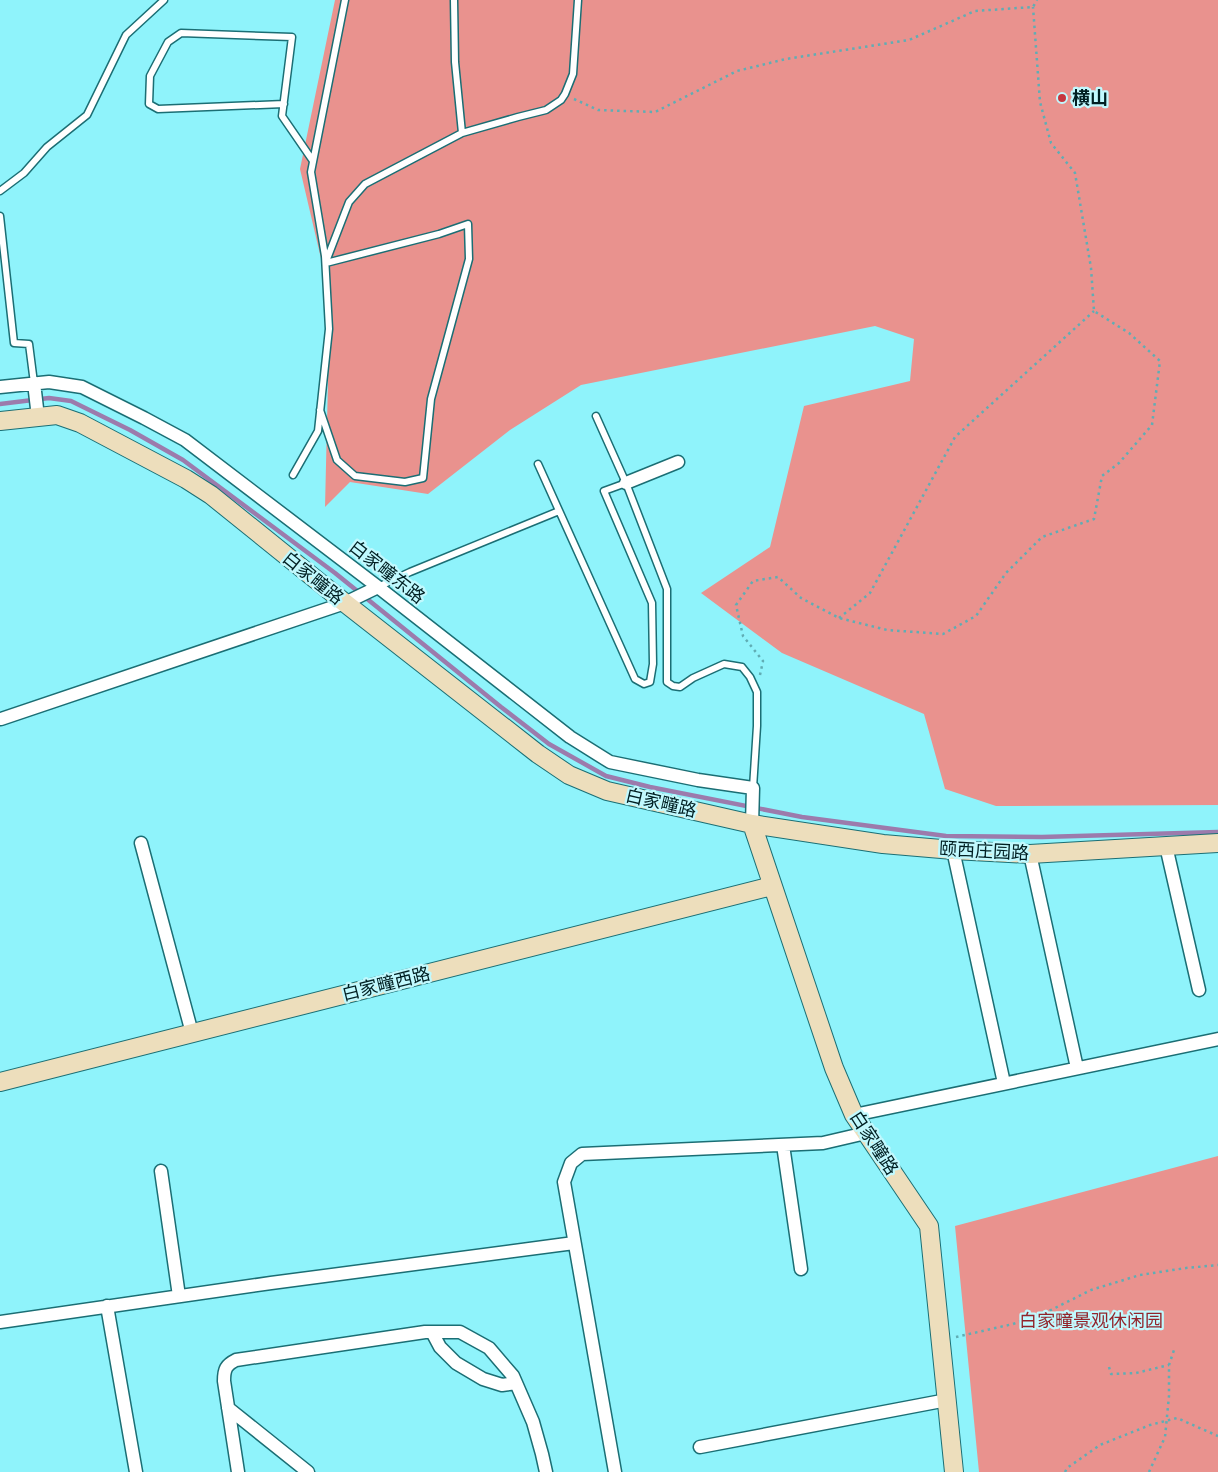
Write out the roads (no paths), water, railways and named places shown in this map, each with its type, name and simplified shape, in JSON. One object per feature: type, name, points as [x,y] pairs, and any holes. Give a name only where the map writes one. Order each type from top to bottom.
[{"type":"street","name":"白家疃东路","points":[[0,387],[35,388],[49,382],[82,387],[185,440],[373,589],[570,738],[610,762],[698,780],[753,794]]},
{"type":"street","points":[[35,388],[37,412]]},
{"type":"street","name":"白家疃路","points":[[0,421],[37,412],[80,423],[186,479],[211,495],[350,600],[538,754],[569,775],[607,791],[752,819],[772,886],[834,1068],[854,1115],[929,1226],[954,1472]]},
{"type":"street","points":[[626,483],[678,462]]},
{"type":"street","points":[[1,719],[350,600],[373,589]]},
{"type":"street","points":[[752,819],[753,794]]},
{"type":"street","name":"颐西庄园路","points":[[752,819],[883,844],[1030,854],[1218,843]]},
{"type":"street","points":[[141,843],[192,1033]]},
{"type":"street","points":[[1166,846],[1199,990]]},
{"type":"street","points":[[953,850],[1004,1083]]},
{"type":"street","points":[[1030,854],[1077,1068]]},
{"type":"street","name":"白家疃西路","points":[[0,1082],[772,886]]},
{"type":"street","points":[[854,1115],[1218,1039]]},
{"type":"street","points":[[615,1472],[564,1182],[571,1162],[582,1154],[823,1143],[866,1133]]},
{"type":"street","points":[[783,1145],[801,1269]]},
{"type":"street","points":[[161,1171],[179,1296]]},
{"type":"street","points":[[0,1322],[574,1243]]},
{"type":"street","points":[[107,1306],[136,1472]]},
{"type":"street","points":[[432,1332],[440,1347],[456,1363],[482,1379],[502,1385],[516,1383]]},
{"type":"street","points":[[238,1472],[224,1381],[224,1370],[227,1364],[236,1360],[432,1332],[460,1332],[489,1348],[513,1376],[533,1422],[546,1472]]},
{"type":"street","points":[[700,1447],[947,1400]]},
{"type":"street","points":[[228,1408],[308,1472]]},
{"type":"lane","points":[[0,191],[24,173],[47,147],[88,115],[126,35],[164,0]]},
{"type":"lane","points":[[293,474],[318,431],[329,329],[326,263],[311,172],[345,0]]},
{"type":"lane","points":[[454,0],[455,62],[462,133]]},
{"type":"lane","points":[[326,263],[349,202],[365,184],[462,133],[518,116],[546,110],[561,100],[573,74],[578,0]]},
{"type":"lane","points":[[284,104],[158,109],[148,104],[150,76],[168,42],[181,33],[292,37],[284,104],[282,116],[313,161]]},
{"type":"lane","points":[[0,216],[14,343],[29,344],[35,388]]},
{"type":"lane","points":[[320,410],[337,460],[355,476],[405,482],[423,478],[431,399],[469,259],[468,224],[439,234],[326,263]]},
{"type":"lane","points":[[596,416],[626,483],[667,589],[666,682],[680,687],[693,678],[724,664],[742,667],[750,677],[757,692],[753,794]]},
{"type":"lane","points":[[538,464],[635,679],[644,684],[650,682],[653,664],[652,603],[604,491],[626,483]]},
{"type":"lane","points":[[373,589],[559,511]]},
{"type":"waterway","points":[[0,404],[49,398],[71,401],[130,430],[183,460],[335,573],[549,744],[606,776],[650,787],[802,817],[946,836],[1042,837],[1218,832]]},
{"type":"place","name":"横山","points":[[1062,98]]},
{"type":"park label","name":"白家疃景观休闲园","points":[[1091,1321]]}]
